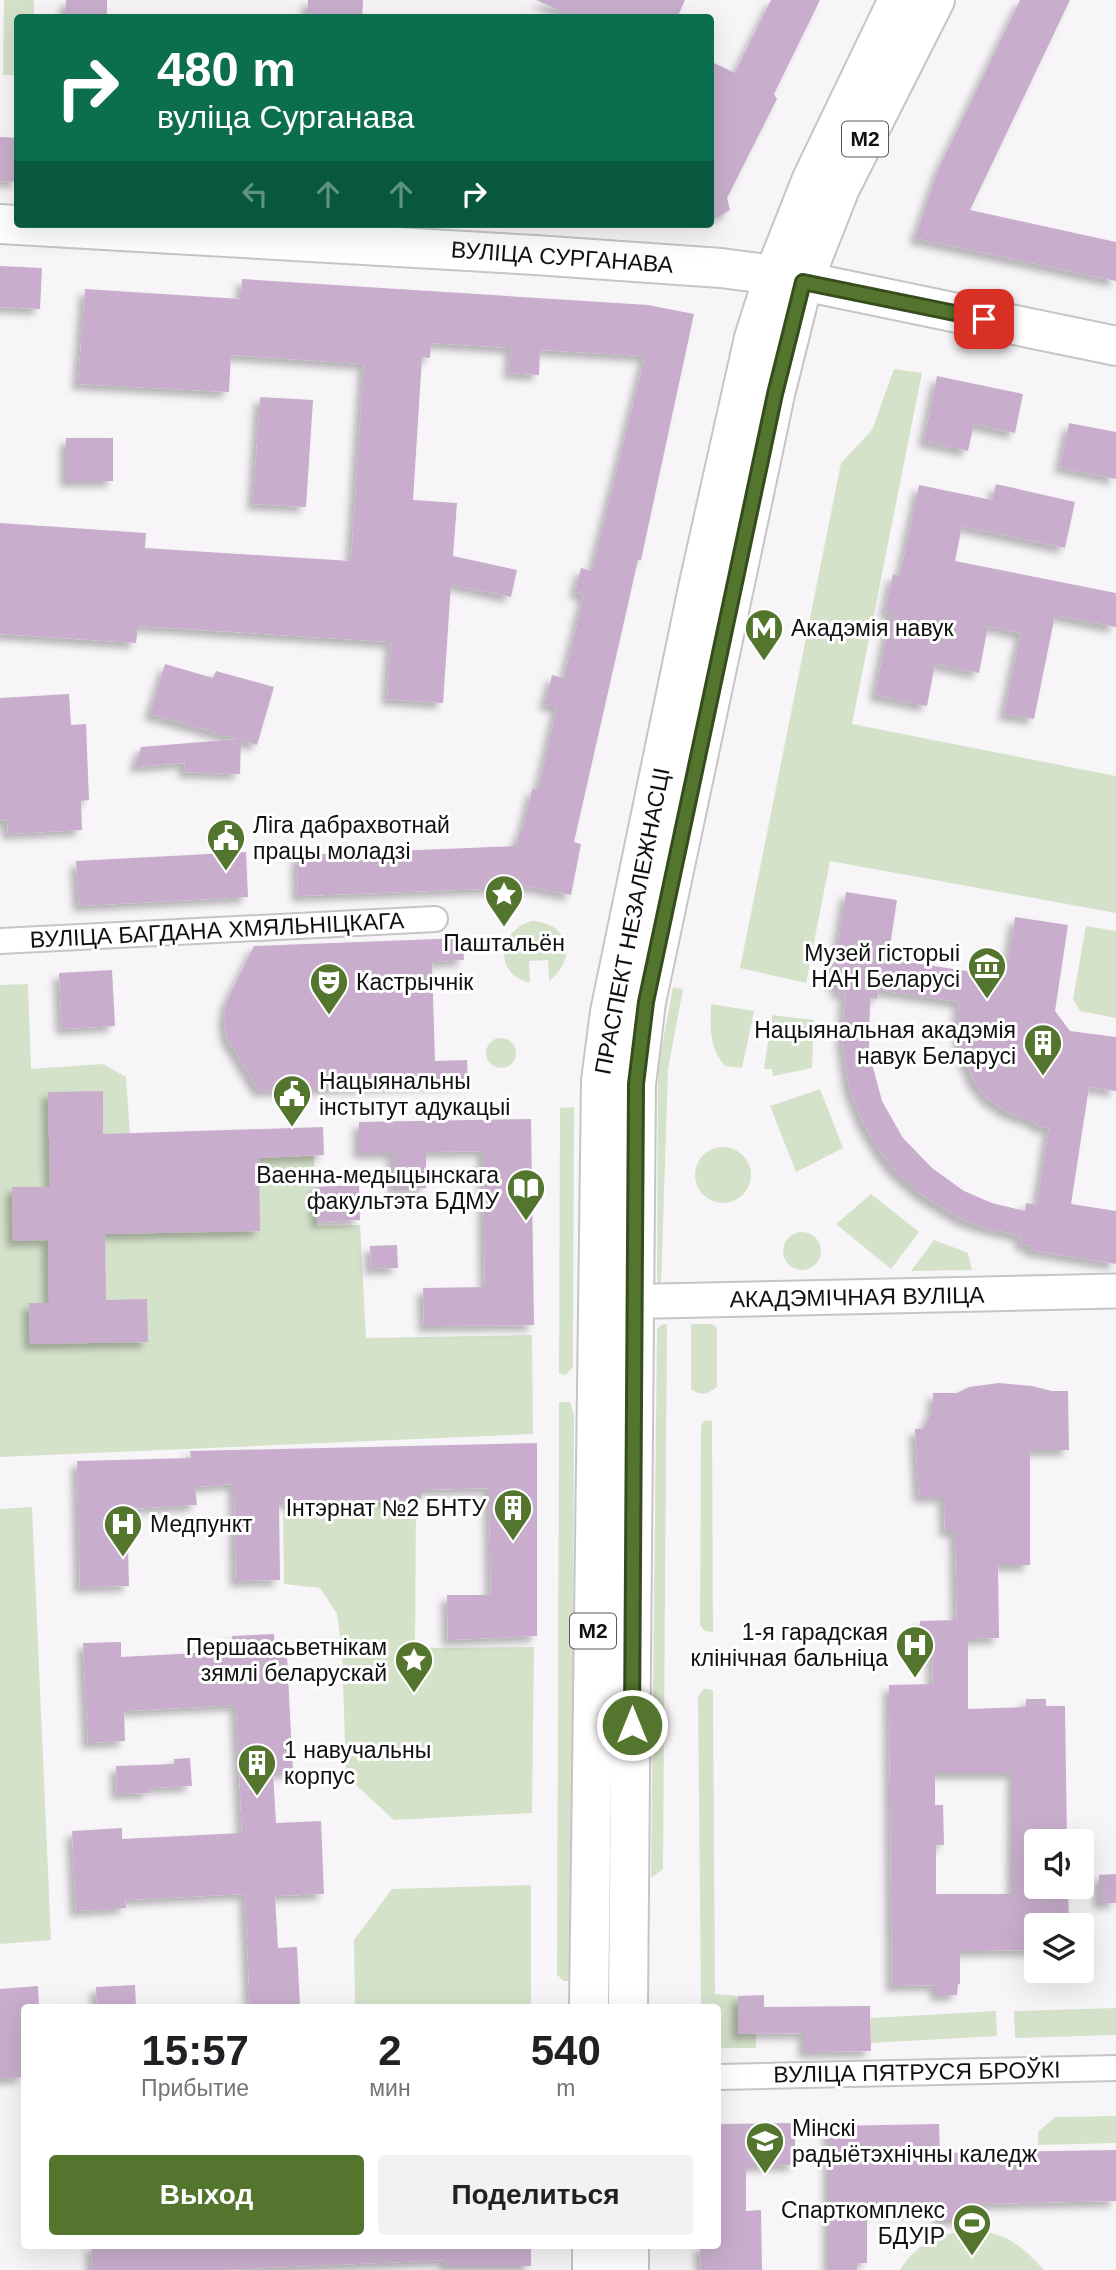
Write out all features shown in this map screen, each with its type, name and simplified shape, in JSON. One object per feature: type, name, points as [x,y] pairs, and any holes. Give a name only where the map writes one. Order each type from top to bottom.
[{"type":"main road","name":"ПРАСПЕКТ НЕЗАЛЕЖНАСЦІ","points":[[628,2004],[636,1084],[646,1002],[775,394],[789,278],[812,179],[898,0]]},
{"type":"main road","name":"ПРАСПЕКТ НЕЗАЛЕЖНАСЦІ","points":[[589,2004],[600,1081],[610,1012],[698,588],[754,338],[839,188],[935,0]]},
{"type":"main road","name":"ВУЛІЦА СУРГАНАВА","points":[[69,228],[721,268],[789,278],[1116,346]]},
{"type":"main road","points":[[592,2249],[592,2270]]},
{"type":"main road","points":[[629,2249],[629,2270]]},
{"type":"street","name":"ВУЛІЦА БАГДАНА ХМЯЛЬНІЦКАГА","points":[[0,941],[435,919]]},
{"type":"street","name":"АКАДЭМІЧНАЯ ВУЛІЦА","points":[[597,1303],[1116,1291]]},
{"type":"street","name":"ВУЛІЦА ПЯТРУСЯ БРОЎКІ","points":[[721,2077],[1116,2068]]},
{"type":"green space","points":[[4,0],[34,0],[34,14],[14,14],[14,75],[3,75]]},
{"type":"green space","points":[[894,369],[922,373],[852,724],[1116,776],[1116,913],[830,861],[806,983],[740,968],[841,463],[872,430]]},
{"type":"green space","points":[[532,921],[555,928],[566,944],[564,963],[549,981],[548,960],[529,961],[530,983],[518,978],[505,962],[506,943],[520,926]]},
{"type":"green space","points":[[1086,926],[1116,931],[1116,1018],[1080,1011],[1073,999]]},
{"type":"green space","points":[[28,984],[31,1069],[103,1064],[126,1077],[132,1162],[314,1156],[317,1226],[360,1225],[366,1338],[532,1335],[533,1434],[0,1457],[0,985]]},
{"type":"green space","points":[[673,987],[683,989],[668,1069],[661,1287],[657,1278],[658,1068]]},
{"type":"green space","points":[[711,1004],[754,1011],[742,1068],[725,1066],[716,1052],[711,1029]]},
{"type":"green space","points":[[772,1015],[814,1020],[812,1068],[773,1076],[772,1069],[764,1069]]},
{"type":"green space","points":[[501,1038],[511,1043],[516,1053],[511,1063],[501,1068],[491,1063],[486,1053],[491,1043]]},
{"type":"green space","points":[[820,1089],[843,1148],[796,1172],[770,1106]]},
{"type":"green space","points":[[574,1107],[573,1367],[566,1375],[559,1374],[560,1108]]},
{"type":"green space","points":[[723,1147],[734,1149],[743,1155],[749,1164],[749,1186],[743,1195],[734,1201],[723,1203],[712,1201],[703,1195],[697,1186],[695,1175],[697,1164],[703,1155],[712,1149]]},
{"type":"green space","points":[[871,1194],[919,1232],[891,1269],[836,1224]]},
{"type":"green space","points":[[802,1232],[816,1237],[821,1251],[816,1265],[802,1270],[788,1265],[783,1251],[788,1237]]},
{"type":"green space","points":[[934,1240],[968,1253],[972,1270],[911,1271]]},
{"type":"green space","points":[[667,1324],[663,1869],[651,1878],[657,1329]]},
{"type":"green space","points":[[691,1324],[712,1324],[717,1328],[717,1387],[704,1394],[691,1389]]},
{"type":"green space","points":[[559,1402],[570,1402],[574,1414],[572,1981],[564,1981],[557,1975]]},
{"type":"green space","points":[[705,1420],[712,1421],[713,1632],[705,1631],[700,1625],[701,1426]]},
{"type":"green space","points":[[416,1502],[415,1648],[534,1647],[532,1813],[394,1820],[346,1776],[342,1650],[337,1614],[320,1588],[284,1584],[283,1506]]},
{"type":"green space","points":[[32,1507],[51,1940],[0,1944],[0,1509]]},
{"type":"green space","points":[[704,1689],[713,1690],[715,1994],[738,1996],[738,2033],[756,2034],[756,2048],[721,2048],[721,2004],[701,2004],[698,1697]]},
{"type":"green space","points":[[531,1885],[531,2004],[355,2004],[354,1940],[392,1889]]},
{"type":"green space","points":[[1116,2008],[1116,2035],[1015,2038],[1014,2011]]},
{"type":"green space","points":[[996,2011],[997,2036],[871,2043],[871,2018]]},
{"type":"green space","points":[[1116,2116],[1116,2143],[1038,2145],[1038,2132],[1055,2117]]},
{"type":"green space","points":[[973,2230],[996,2234],[1013,2242],[1044,2270],[900,2270],[914,2252],[931,2241]]},
{"type":"building","points":[[66,0],[107,0],[107,14],[65,14]]},
{"type":"building","points":[[308,0],[363,0],[362,14],[307,14]]},
{"type":"building","points":[[536,0],[685,0],[679,14],[567,14]]},
{"type":"building","points":[[771,0],[820,0],[774,94],[777,99],[727,198],[730,210],[714,220],[714,63],[735,73]]},
{"type":"building","points":[[1020,0],[1070,0],[970,210],[1116,242],[1116,281],[915,238],[939,168]]},
{"type":"building","points":[[0,137],[14,138],[14,182],[0,181]]},
{"type":"building","points":[[0,266],[42,268],[40,309],[0,307]]},
{"type":"building","points":[[242,279],[648,305],[694,314],[641,560],[638,560],[574,842],[581,844],[571,895],[508,882],[508,888],[298,896],[297,855],[517,846],[532,789],[538,790],[557,707],[545,704],[552,675],[564,678],[584,595],[575,592],[581,568],[592,571],[645,356],[540,350],[539,375],[509,373],[511,348],[431,343],[430,358],[422,357],[413,500],[457,503],[453,556],[517,570],[511,597],[451,584],[443,703],[387,699],[391,642],[138,626],[136,643],[0,634],[0,523],[146,533],[145,548],[351,561],[364,364],[231,355],[229,392],[78,384],[85,289],[241,299]]},
{"type":"building","points":[[937,376],[1023,394],[1015,433],[974,424],[968,451],[924,441]]},
{"type":"building","points":[[260,397],[313,400],[306,507],[253,504]]},
{"type":"building","points":[[1069,423],[1116,432],[1116,479],[1060,467]]},
{"type":"building","points":[[66,438],[113,438],[113,481],[66,481]]},
{"type":"building","points":[[996,484],[1075,502],[1065,548],[962,526],[955,561],[1116,593],[1116,627],[1055,615],[1034,719],[1004,714],[1021,633],[988,626],[979,673],[935,664],[927,706],[875,695],[891,613],[885,612],[893,574],[900,576],[919,485],[992,500]]},
{"type":"building","points":[[165,664],[213,678],[216,671],[274,687],[257,745],[241,740],[240,774],[184,772],[185,763],[135,767],[141,747],[238,739],[150,714]]},
{"type":"building","points":[[69,694],[71,725],[86,724],[89,800],[81,801],[82,830],[8,834],[7,820],[0,821],[0,698]]},
{"type":"building","points":[[246,852],[248,897],[79,906],[76,861]]},
{"type":"building","name":"Нацыянальная акадэмія навук Беларусі","points":[[846,892],[897,900],[888,959],[1006,977],[1015,917],[1068,925],[1055,1011],[1070,1031],[1116,1037],[1116,1091],[1089,1087],[1071,1204],[1116,1211],[1116,1264],[1030,1250],[1030,1246],[1020,1244],[1021,1236],[961,1219],[922,1195],[895,1171],[863,1123],[849,1087],[842,1041],[845,994],[837,993],[838,985],[832,984]],"holes":[[[879,990],[959,1002],[960,1048],[974,1082],[988,1099],[1007,1112],[1037,1123],[1036,1126],[1049,1128],[1037,1205],[1026,1203],[1025,1211],[992,1203],[964,1191],[932,1168],[903,1138],[882,1101],[869,1052],[870,998],[877,999]]]},
{"type":"building","name":"Кастрычнік","points":[[463,938],[464,960],[432,962],[435,1061],[467,1060],[468,1083],[259,1091],[227,1038],[224,1020],[226,1003],[254,946]]},
{"type":"building","points":[[112,970],[115,1026],[62,1029],[59,973]]},
{"type":"building","points":[[103,1091],[103,1134],[323,1127],[324,1155],[259,1158],[260,1231],[105,1234],[106,1300],[147,1299],[148,1342],[30,1344],[29,1303],[49,1303],[48,1240],[13,1241],[12,1187],[50,1187],[48,1092]]},
{"type":"building","points":[[531,1119],[534,1325],[424,1326],[423,1288],[485,1287],[483,1151],[426,1152],[426,1188],[393,1188],[393,1153],[359,1153],[359,1122]]},
{"type":"building","points":[[359,1185],[360,1220],[317,1222],[315,1187]]},
{"type":"building","points":[[397,1245],[398,1268],[371,1269],[370,1246]]},
{"type":"building","points":[[999,1383],[1068,1391],[1069,1450],[1030,1450],[1030,1565],[998,1565],[999,1638],[968,1639],[968,1709],[1026,1707],[1026,1699],[1046,1699],[1046,1706],[1065,1706],[1067,1829],[1024,1829],[1024,1899],[1068,1899],[1069,1913],[1024,1913],[1024,1950],[960,1951],[960,1984],[957,1995],[936,1995],[936,1985],[892,1986],[889,1685],[933,1684],[932,1647],[920,1648],[920,1621],[957,1620],[955,1531],[945,1531],[944,1497],[919,1497],[915,1429],[923,1429],[933,1409],[933,1393],[957,1393],[969,1387]],"holes":[[[935,1773],[1013,1773],[1013,1894],[936,1894],[936,1845],[944,1845],[943,1805],[935,1805]]]},
{"type":"building","points":[[537,1443],[537,1636],[448,1640],[447,1595],[491,1595],[489,1488],[421,1490],[421,1499],[279,1503],[280,1580],[236,1581],[234,1484],[195,1487],[197,1505],[127,1509],[129,1586],[80,1587],[77,1461],[191,1458],[190,1451]]},
{"type":"building","name":"1 навучальны корпус","points":[[274,1634],[275,1656],[287,1656],[293,1772],[273,1773],[276,1823],[321,1821],[324,1894],[275,1896],[278,1948],[297,1947],[300,2004],[250,2004],[245,1894],[125,1900],[126,1908],[76,1911],[72,1831],[122,1828],[122,1839],[242,1833],[236,1705],[124,1711],[125,1741],[88,1743],[83,1643],[121,1642],[121,1657],[233,1651],[232,1636]]},
{"type":"building","points":[[190,1758],[192,1786],[149,1788],[149,1793],[117,1794],[116,1766],[174,1764],[174,1759]]},
{"type":"building","points":[[1116,1874],[1116,1903],[1099,1903],[1099,1875]]},
{"type":"building","points":[[135,1985],[136,2004],[97,2004],[96,1987]]},
{"type":"building","points":[[38,1986],[39,2004],[21,2004],[21,2077],[0,2079],[0,1989]]},
{"type":"building","points":[[764,1995],[764,2007],[870,2006],[871,2051],[804,2052],[804,2033],[738,2034],[738,1996]]},
{"type":"building","points":[[795,2123],[795,2165],[746,2166],[746,2211],[761,2210],[762,2270],[701,2270],[700,2249],[721,2249],[721,2124]]},
{"type":"building","points":[[939,2124],[940,2153],[1116,2150],[1116,2201],[974,2204],[974,2220],[939,2220],[939,2211],[867,2212],[867,2263],[857,2263],[857,2270],[829,2270],[829,2126]]},
{"type":"building","points":[[91,2249],[531,2249],[531,2266],[445,2266],[445,2260],[221,2270],[92,2270]]},
{"type":"place","name":"Акадэмія навук","points":[[764,662]]},
{"type":"place","name":"Ліга дабрахвотнай працы моладзі","points":[[226,872]]},
{"type":"place","name":"Паштальён","points":[[504,928]]},
{"type":"place","name":"Музей гісторыі НАН Беларусі","points":[[987,1000]]},
{"type":"place","name":"Кастрычнік","points":[[329,1016]]},
{"type":"place","name":"Нацыянальная акадэмія навук Беларусі","points":[[1043,1077]]},
{"type":"place","name":"Нацыянальны інстытут адукацыі","points":[[292,1128]]},
{"type":"place","name":"Ваенна-медыцынскага факультэта БДМУ","points":[[526,1222]]},
{"type":"place","name":"Інтэрнат №2 БНТУ","points":[[513,1542]]},
{"type":"place","name":"Медпункт","points":[[123,1558]]},
{"type":"place","name":"1-я гарадская клінічная бальніца","points":[[915,1679]]},
{"type":"place","name":"Першаасьветнікам зямлі беларускай","points":[[414,1694]]},
{"type":"place","name":"1 навучальны корпус","points":[[257,1797]]},
{"type":"place","name":"Мінскі радыётэхнічны каледж","points":[[765,2175]]},
{"type":"place","name":"Спарткомплекс БДУІР","points":[[972,2257]]},
{"type":"route","points":[[632,1725],[636,1084],[646,1002],[775,394],[803,282],[984,319]]}]
